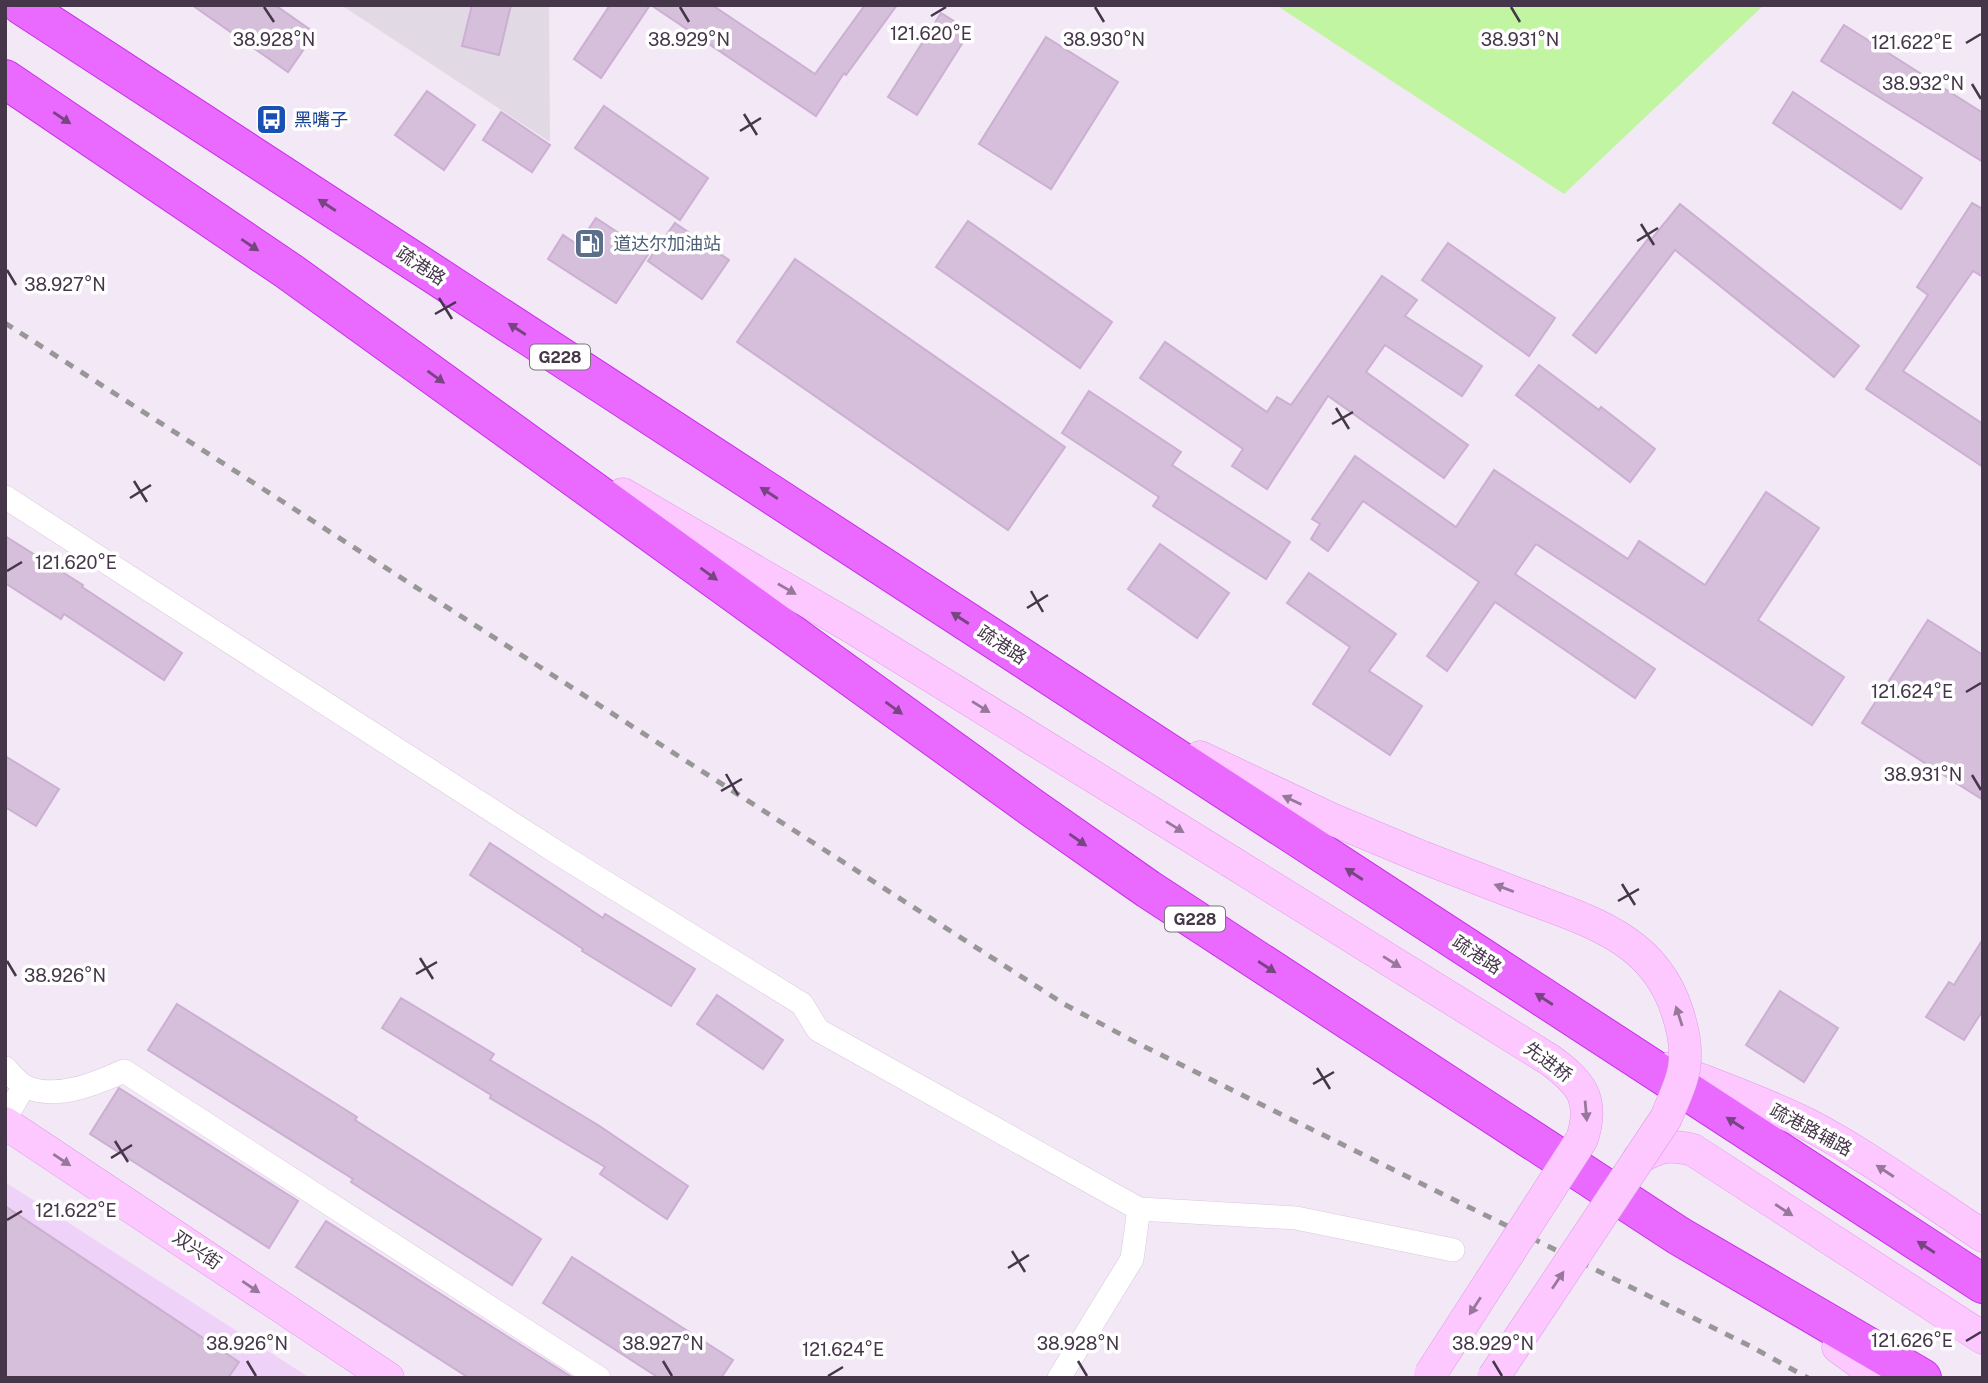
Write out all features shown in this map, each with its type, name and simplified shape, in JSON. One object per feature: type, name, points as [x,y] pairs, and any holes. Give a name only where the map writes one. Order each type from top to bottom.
[{"type":"highway","name":"疏港路","points":[[21,5],[1983,1284]]},
{"type":"highway","name":"G228","points":[[5,79],[290,272],[1009,791],[1138,881],[1679,1236],[1922,1378]]},
{"type":"main road","name":"先进桥","points":[[495,419],[853,628],[1550,1060],[1581,1087],[1587,1105],[1587,1124],[1582,1139],[1430,1376]]},
{"type":"main road","points":[[1099,708],[1329,818],[1610,931],[1634,946],[1658,971],[1674,1000],[1684,1031],[1685,1060],[1677,1092],[1666,1118],[1493,1378]]},
{"type":"main road","name":"疏港路辅路","points":[[1626,1051],[1751,1099],[1806,1124],[1861,1156],[1983,1236]]},
{"type":"main road","name":"双兴街","points":[[5,1121],[388,1378]]},
{"type":"main road","points":[[1639,1158],[1656,1149],[1674,1145],[1693,1150],[1972,1331]]},
{"type":"main road","points":[[1679,1236],[1881,1378]]},
{"type":"street","points":[[5,497],[561,855],[802,1004],[818,1030],[1139,1209],[1296,1218],[1453,1250]]},
{"type":"street","points":[[5,1068],[24,1086],[50,1093],[90,1084],[124,1072],[599,1378]]},
{"type":"street","points":[[5,1121],[24,1086]]},
{"type":"street","points":[[1059,1378],[1132,1259],[1139,1209]]},
{"type":"shaded area","points":[[341,5],[549,5],[550,142]]},
{"type":"shaded area","points":[[1276,5],[1764,5],[1564,194]]},
{"type":"shaded area","points":[[5,1182],[310,1378],[5,1378]]},
{"type":"building","points":[[192,5],[275,5],[315,33],[288,72]]},
{"type":"building","points":[[472,5],[511,5],[499,55],[462,46]]},
{"type":"building","points":[[610,5],[650,5],[601,78],[574,59]]},
{"type":"building","points":[[651,5],[712,5],[815,74],[865,5],[897,5],[846,75],[844,73],[816,116]]},
{"type":"building","points":[[941,13],[970,31],[917,115],[888,97]]},
{"type":"building","points":[[1844,25],[1983,113],[1983,162],[1821,61]]},
{"type":"building","points":[[1046,37],[1118,82],[1051,189],[979,144]]},
{"type":"building","points":[[427,91],[475,125],[444,170],[395,135]]},
{"type":"building","points":[[1793,92],[1922,178],[1901,209],[1773,123]]},
{"type":"building","points":[[604,106],[708,178],[680,220],[575,148]]},
{"type":"building","points":[[501,112],[550,145],[532,172],[483,140]]},
{"type":"building","points":[[1972,203],[1983,209],[1983,277],[1973,271],[1903,371],[1983,424],[1983,467],[1866,389],[1928,295],[1917,287]]},
{"type":"building","points":[[1680,204],[1859,346],[1834,377],[1675,250],[1596,353],[1573,335],[1648,239],[1650,241]]},
{"type":"building","points":[[596,218],[649,253],[616,303],[548,259],[563,235],[578,245]]},
{"type":"building","points":[[968,221],[1112,322],[1080,368],[936,267]]},
{"type":"building","points":[[675,223],[729,260],[702,299],[648,261]]},
{"type":"building","points":[[1448,243],[1555,318],[1529,356],[1422,280]]},
{"type":"building","points":[[795,259],[1065,447],[1008,530],[737,342]]},
{"type":"building","points":[[1382,276],[1417,300],[1405,316],[1482,366],[1462,396],[1385,345],[1366,372],[1468,445],[1444,478],[1328,396],[1267,489],[1232,466],[1243,449],[1140,378],[1165,342],[1267,412],[1277,397],[1291,405]]},
{"type":"building","points":[[1539,365],[1599,410],[1601,407],[1655,449],[1630,482],[1516,395]]},
{"type":"building","points":[[1089,391],[1181,452],[1172,465],[1290,542],[1266,579],[1153,506],[1159,497],[1062,433]]},
{"type":"building","points":[[1355,456],[1456,527],[1494,470],[1628,559],[1639,541],[1705,585],[1766,492],[1819,528],[1758,620],[1844,677],[1812,725],[1536,544],[1515,574],[1655,669],[1635,698],[1495,602],[1447,671],[1427,656],[1479,582],[1363,501],[1328,551],[1311,539],[1320,524],[1312,519]]},
{"type":"building","points":[[5,536],[83,585],[82,587],[182,653],[164,680],[64,614],[61,619],[5,583]]},
{"type":"building","points":[[1160,544],[1229,593],[1197,638],[1128,589]]},
{"type":"building","points":[[1309,573],[1396,634],[1369,671],[1422,706],[1390,755],[1313,704],[1350,647],[1287,603]]},
{"type":"building","points":[[1928,620],[1983,655],[1983,800],[1862,723]]},
{"type":"building","points":[[5,756],[59,789],[36,826],[5,807]]},
{"type":"building","points":[[490,843],[603,918],[605,914],[695,969],[671,1006],[582,951],[583,949],[470,875]]},
{"type":"building","points":[[1983,939],[1983,1010],[1964,1040],[1926,1017],[1949,982],[1954,985]]},
{"type":"building","points":[[1780,991],[1838,1028],[1804,1082],[1746,1045]]},
{"type":"building","points":[[717,995],[783,1040],[763,1069],[697,1024]]},
{"type":"building","points":[[401,998],[494,1054],[490,1060],[598,1125],[688,1186],[667,1219],[600,1174],[605,1167],[490,1098],[491,1095],[382,1028]]},
{"type":"building","points":[[177,1004],[357,1117],[355,1120],[541,1239],[512,1285],[351,1182],[353,1179],[148,1050]]},
{"type":"building","points":[[119,1088],[298,1201],[269,1248],[90,1134]]},
{"type":"building","points":[[5,1206],[239,1362],[228,1378],[5,1378]]},
{"type":"building","points":[[326,1221],[573,1378],[469,1378],[296,1267]]},
{"type":"building","points":[[572,1257],[733,1360],[721,1378],[659,1378],[543,1303]]},
{"type":"railway","points":[[5,323],[1064,1004],[1137,1043],[1750,1346],[1808,1378]]},
{"type":"place","name":"黑嘴子","points":[[271,120]]},
{"type":"place","name":"道达尔加油站","points":[[590,244]]}]
